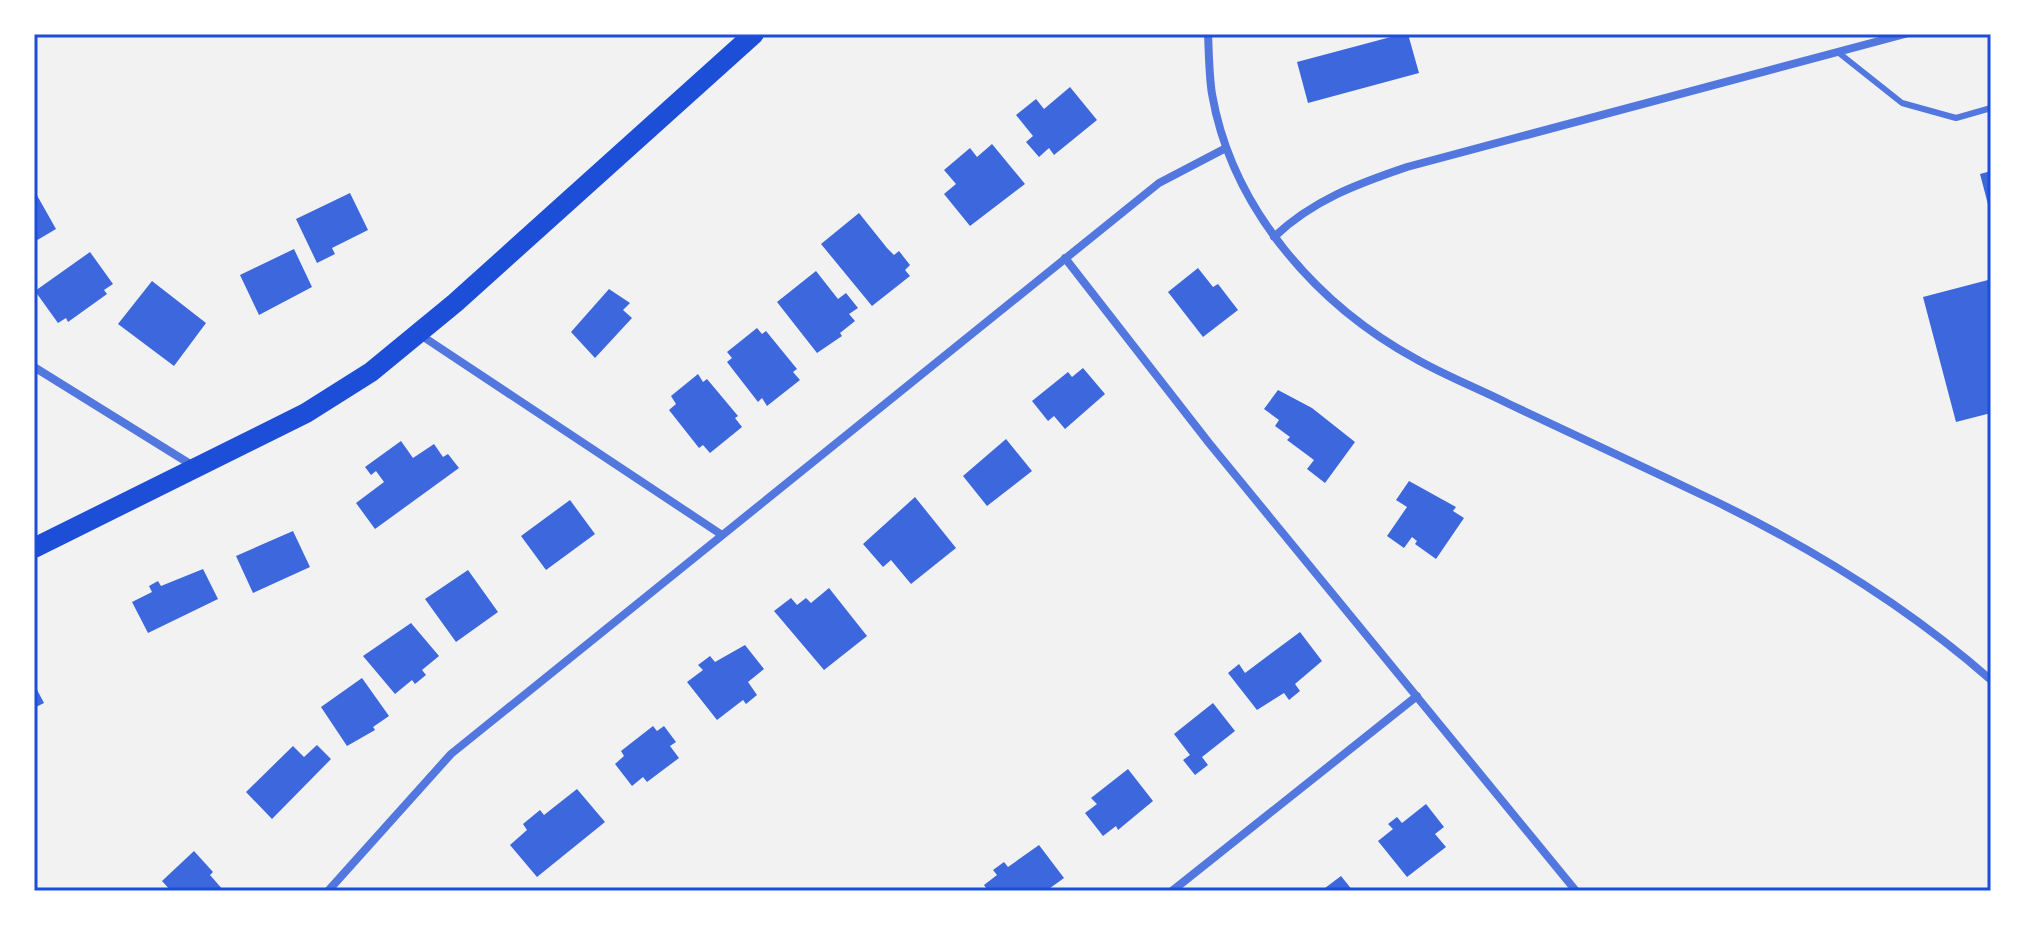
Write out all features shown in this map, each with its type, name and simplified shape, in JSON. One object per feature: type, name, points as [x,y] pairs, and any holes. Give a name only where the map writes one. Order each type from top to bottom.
[{"type":"main road","points":[[34,548],[306,413],[371,372],[754,34]]},
{"type":"street","points":[[1208,34],[1212,94],[1226,148],[1248,196],[1274,237],[1323,293],[1367,328],[1416,359],[1721,504],[1845,574],[1915,619],[1991,680]]},
{"type":"street","points":[[1274,237],[1309,207],[1348,187],[1407,167],[1905,34]]},
{"type":"street","points":[[328,891],[451,754],[1159,183],[1226,148]]},
{"type":"street","points":[[1065,258],[1209,443],[1576,891]]},
{"type":"street","points":[[418,333],[722,535]]},
{"type":"street","points":[[34,367],[196,468]]},
{"type":"street","points":[[1972,664],[1991,669]]},
{"type":"street","points":[[1172,891],[1417,696]]},
{"type":"lane","points":[[1839,53],[1902,103],[1956,118],[1991,108]]},
{"type":"building","points":[[1408,34],[1419,73],[1308,103],[1297,62]]},
{"type":"building","points":[[1070,87],[1097,120],[1054,155],[1049,148],[1039,157],[1026,142],[1033,136],[1016,115],[1036,99],[1044,109]]},
{"type":"building","points":[[992,144],[1025,184],[970,226],[944,194],[956,184],[944,170],[970,148],[977,157]]},
{"type":"building","points":[[1991,171],[1991,212],[1990,212],[1980,174]]},
{"type":"building","points":[[34,190],[56,229],[34,242]]},
{"type":"building","points":[[350,193],[368,230],[332,248],[335,254],[317,263],[296,219]]},
{"type":"building","points":[[859,213],[887,248],[894,255],[899,251],[910,265],[905,270],[910,276],[872,306],[821,244]]},
{"type":"building","points":[[294,249],[312,287],[259,315],[240,275]]},
{"type":"building","points":[[90,252],[113,284],[104,290],[107,294],[68,322],[66,318],[58,323],[35,291]]},
{"type":"building","points":[[1198,268],[1213,287],[1218,284],[1238,310],[1203,337],[1168,292]]},
{"type":"building","points":[[816,271],[838,299],[846,293],[858,308],[849,314],[855,321],[840,333],[842,336],[817,353],[777,302]]},
{"type":"building","points":[[1988,280],[1991,413],[1956,422],[1923,297]]},
{"type":"building","points":[[152,281],[206,323],[174,366],[118,324]]},
{"type":"building","points":[[609,289],[630,303],[623,310],[632,318],[595,358],[571,332]]},
{"type":"building","points":[[757,328],[762,334],[766,331],[797,369],[793,372],[800,380],[767,406],[762,398],[758,402],[727,362],[732,358],[727,352]]},
{"type":"building","points":[[1083,368],[1105,394],[1065,429],[1054,416],[1048,421],[1032,401],[1068,372],[1072,377]]},
{"type":"building","points":[[698,374],[703,382],[707,379],[738,416],[735,418],[742,427],[710,453],[703,445],[699,448],[669,410],[676,404],[671,396]]},
{"type":"building","points":[[1278,390],[1312,408],[1355,442],[1325,483],[1307,469],[1314,460],[1287,440],[1290,437],[1275,426],[1279,420],[1264,409]]},
{"type":"building","points":[[1006,439],[1032,471],[987,506],[963,476]]},
{"type":"building","points":[[401,441],[413,458],[434,444],[443,457],[448,454],[459,468],[375,529],[356,503],[384,482],[376,471],[371,475],[365,467]]},
{"type":"building","points":[[1409,481],[1456,507],[1453,511],[1464,518],[1436,559],[1415,544],[1417,541],[1412,537],[1404,548],[1387,536],[1407,507],[1396,500]]},
{"type":"building","points":[[915,497],[956,548],[911,584],[891,560],[883,567],[863,544]]},
{"type":"building","points":[[570,500],[595,534],[546,570],[521,536]]},
{"type":"building","points":[[293,531],[310,567],[253,593],[236,556]]},
{"type":"building","points":[[203,569],[218,599],[148,633],[132,602],[152,592],[149,586],[158,581],[161,586]]},
{"type":"building","points":[[468,570],[498,612],[456,642],[425,599]]},
{"type":"building","points":[[829,588],[867,636],[824,670],[774,611],[791,598],[797,605],[806,598],[811,603]]},
{"type":"building","points":[[411,623],[439,656],[422,670],[426,675],[415,684],[412,680],[395,694],[363,656]]},
{"type":"building","points":[[1300,632],[1322,661],[1295,684],[1300,691],[1289,700],[1284,693],[1257,710],[1228,673],[1239,664],[1245,673]]},
{"type":"building","points":[[745,645],[764,669],[748,682],[757,695],[746,704],[743,700],[717,720],[687,682],[703,670],[698,665],[710,656],[715,662]]},
{"type":"building","points":[[362,678],[389,716],[373,727],[375,730],[347,746],[321,707]]},
{"type":"building","points":[[34,684],[44,703],[34,708]]},
{"type":"building","points":[[1213,703],[1235,731],[1202,757],[1208,765],[1195,775],[1183,760],[1190,755],[1174,734]]},
{"type":"building","points":[[653,726],[657,731],[664,726],[676,742],[670,746],[679,758],[647,782],[643,777],[632,786],[615,764],[624,756],[621,751]]},
{"type":"building","points":[[317,745],[331,759],[272,819],[246,792],[293,746],[304,757]]},
{"type":"building","points":[[1128,769],[1153,801],[1118,830],[1116,826],[1103,836],[1085,813],[1097,804],[1091,798]]},
{"type":"building","points":[[577,789],[605,822],[537,877],[510,845],[527,830],[523,824],[540,810],[544,815]]},
{"type":"building","points":[[1426,804],[1444,827],[1435,834],[1446,847],[1407,877],[1378,841],[1393,829],[1388,824],[1397,817],[1402,823]]},
{"type":"building","points":[[1039,845],[1064,878],[1046,891],[988,891],[984,885],[997,875],[993,870],[1004,862],[1008,867]]},
{"type":"building","points":[[194,851],[213,872],[210,875],[224,891],[171,891],[162,881]]},
{"type":"building","points":[[1341,876],[1353,891],[1321,891]]}]
